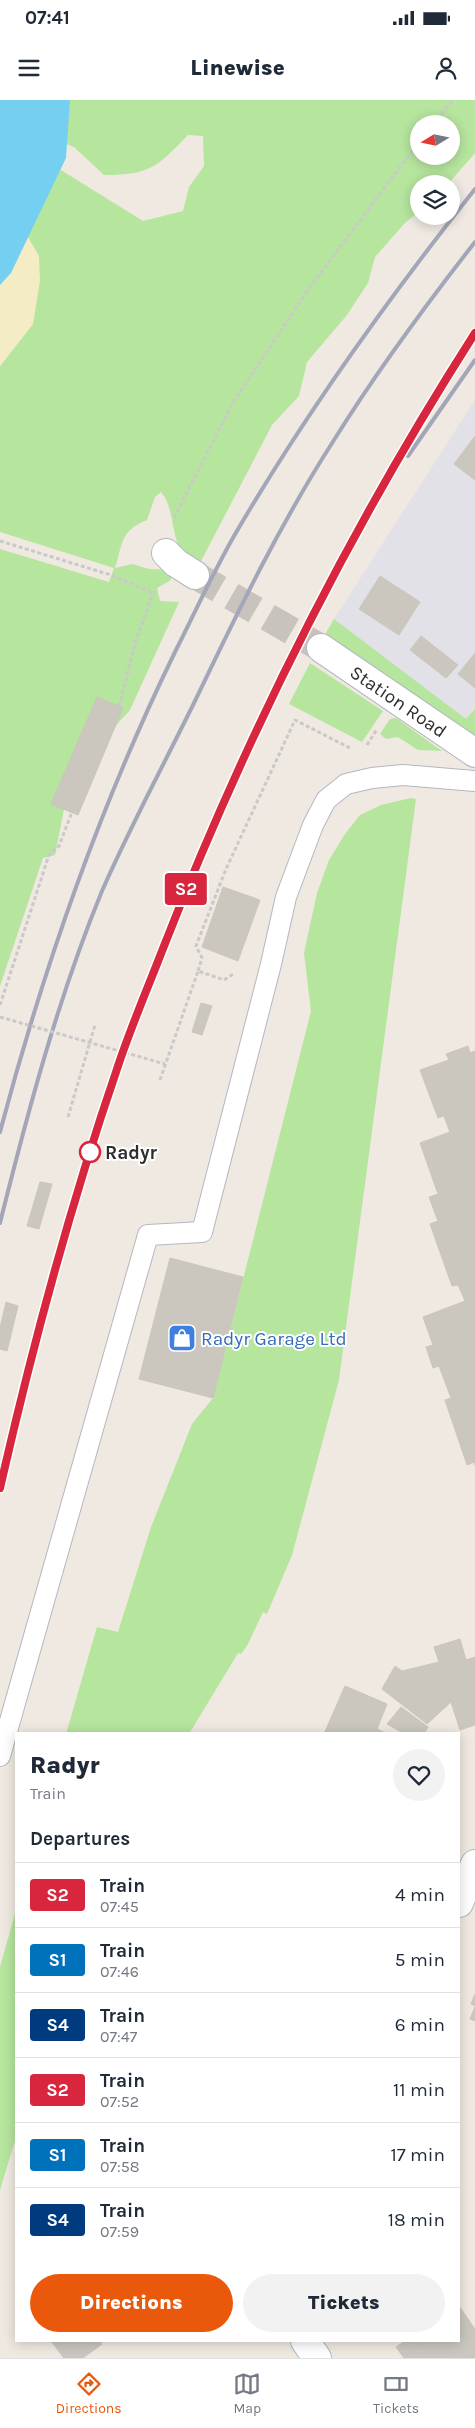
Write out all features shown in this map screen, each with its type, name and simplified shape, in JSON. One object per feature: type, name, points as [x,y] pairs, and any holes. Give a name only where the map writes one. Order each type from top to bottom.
[{"type":"street","points":[[166,553],[176,563],[194,575]]},
{"type":"street","name":"Station Road","points":[[321,648],[475,753]]},
{"type":"street","points":[[460,1901],[475,1864]]},
{"type":"street","points":[[306,2342],[317,2358]]},
{"type":"lane","points":[[0,1756],[148,1235],[202,1232],[271,964],[286,897],[313,824],[326,800],[346,784],[372,778],[403,775],[475,781]]},
{"type":"path","points":[[440,115],[453,100]]},
{"type":"path","points":[[166,553],[172,522],[232,404],[310,287],[410,154]]},
{"type":"path","points":[[0,540],[111,575]]},
{"type":"path","points":[[119,706],[136,640],[153,593]]},
{"type":"path","points":[[160,1080],[202,958],[196,946],[226,870],[295,720],[347,748],[356,748]]},
{"type":"path","points":[[365,748],[374,734]]},
{"type":"path","points":[[0,1005],[49,855],[60,846],[72,812]]},
{"type":"path","points":[[198,971],[224,980],[239,970]]},
{"type":"path","points":[[0,1017],[165,1064]]},
{"type":"path","points":[[68,1117],[95,1025]]},
{"type":"shaded area","points":[[475,400],[475,708],[466,720],[334,619]]},
{"type":"green space","points":[[17,100],[475,100],[475,153],[456,175],[410,175],[410,219],[375,257],[368,283],[347,315],[307,362],[299,396],[272,425],[199,565],[187,558],[181,551],[177,543],[169,507],[161,492],[155,497],[147,520],[138,524],[127,533],[115,568],[132,564],[149,569],[170,570],[171,580],[157,588],[160,601],[179,602],[130,710],[91,753],[73,778],[64,809],[55,855],[43,858],[0,986],[0,549],[109,582],[114,568],[0,532],[0,366],[33,324],[28,237],[18,216],[56,167],[143,221],[183,211],[189,187],[204,166],[203,136],[188,135],[168,155],[152,167],[143,171],[120,175],[104,175],[74,147],[28,129]]},
{"type":"green space","points":[[334,619],[466,719],[475,709],[475,736],[324,636]]},
{"type":"green space","points":[[310,663],[383,711],[362,742],[289,704]]},
{"type":"green space","points":[[396,718],[442,751],[418,750],[398,737],[386,739],[380,734],[390,719]]},
{"type":"green space","points":[[411,798],[416,799],[339,1380],[292,1555],[267,1614],[263,1612],[248,1644],[241,1654],[238,1653],[190,1732],[67,1732],[97,1627],[118,1632],[151,1527],[192,1424],[213,1398],[311,1011],[304,953],[317,893],[329,860],[345,834],[360,815],[381,805]]},
{"type":"green space","points":[[15,1914],[15,2140],[0,2190],[0,1967]]},
{"type":"sand","points":[[28,237],[39,256],[40,281],[33,324],[0,366],[0,285],[11,273]]},
{"type":"water","points":[[0,100],[70,100],[66,158],[11,273],[0,285]]},
{"type":"building","points":[[475,436],[475,480],[454,464]]},
{"type":"building","points":[[380,576],[420,602],[399,635],[359,609]]},
{"type":"building","points":[[421,636],[458,665],[446,678],[410,650]]},
{"type":"building","points":[[475,653],[475,688],[458,674]]},
{"type":"building","points":[[97,697],[123,708],[78,815],[51,804]]},
{"type":"building","points":[[223,887],[260,900],[238,961],[202,947]]},
{"type":"building","points":[[201,1003],[212,1006],[202,1035],[192,1032]]},
{"type":"building","points":[[468,1046],[470,1053],[475,1051],[475,1465],[474,1462],[467,1465],[445,1400],[451,1398],[439,1366],[433,1368],[426,1347],[433,1345],[423,1317],[465,1301],[458,1285],[452,1286],[430,1224],[438,1221],[429,1197],[438,1194],[420,1143],[450,1132],[444,1116],[438,1118],[420,1070],[449,1060],[446,1054]]},
{"type":"building","points":[[40,1182],[52,1184],[39,1229],[27,1226]]},
{"type":"building","points":[[170,1258],[243,1277],[213,1398],[139,1379]]},
{"type":"building","points":[[6,1302],[18,1306],[7,1351],[0,1349],[0,1328]]},
{"type":"building","points":[[460,1639],[466,1660],[475,1657],[475,1725],[460,1730],[451,1702],[427,1724],[382,1689],[395,1666],[402,1671],[439,1662],[434,1647]]},
{"type":"building","points":[[345,1686],[387,1704],[377,1729],[384,1732],[325,1732]]},
{"type":"building","points":[[401,1707],[428,1727],[425,1732],[401,1732],[387,1724]]},
{"type":"building","points":[[475,1994],[475,2006],[471,2004]]},
{"type":"building","points":[[475,2007],[475,2021],[470,2019]]},
{"type":"building","points":[[460,2307],[475,2329],[475,2358],[432,2358],[421,2342],[460,2342]]},
{"type":"building","points":[[52,2342],[101,2342],[102,2344],[83,2358],[64,2358]]},
{"type":"building","points":[[404,2342],[421,2342],[432,2358],[404,2358],[396,2347]]},
{"type":"tunnel","points":[[195,575],[321,648]]},
{"type":"railway","points":[[0,1132],[35,1008],[76,887],[148,708],[211,578],[261,491],[318,402],[379,315],[475,189]]},
{"type":"railway","points":[[0,1223],[33,1097],[71,972],[102,891],[124,843],[243,602],[295,504],[384,364],[475,242]]},
{"type":"railway","points":[[0,1488],[55,1273],[95,1136],[127,1041],[193,876],[227,796],[302,638],[385,483],[475,333]]},
{"type":"railway","points":[[408,456],[475,360]]},
{"type":"train","name":"S2","points":[[0,1488],[65,1235],[91,1149],[118,1067],[192,874],[266,710],[304,634],[362,524],[429,406],[475,333]]},
{"type":"place","name":"Radyr","points":[[90,1152]]},
{"type":"place","name":"Radyr Garage Ltd","points":[[182,1338]]}]
